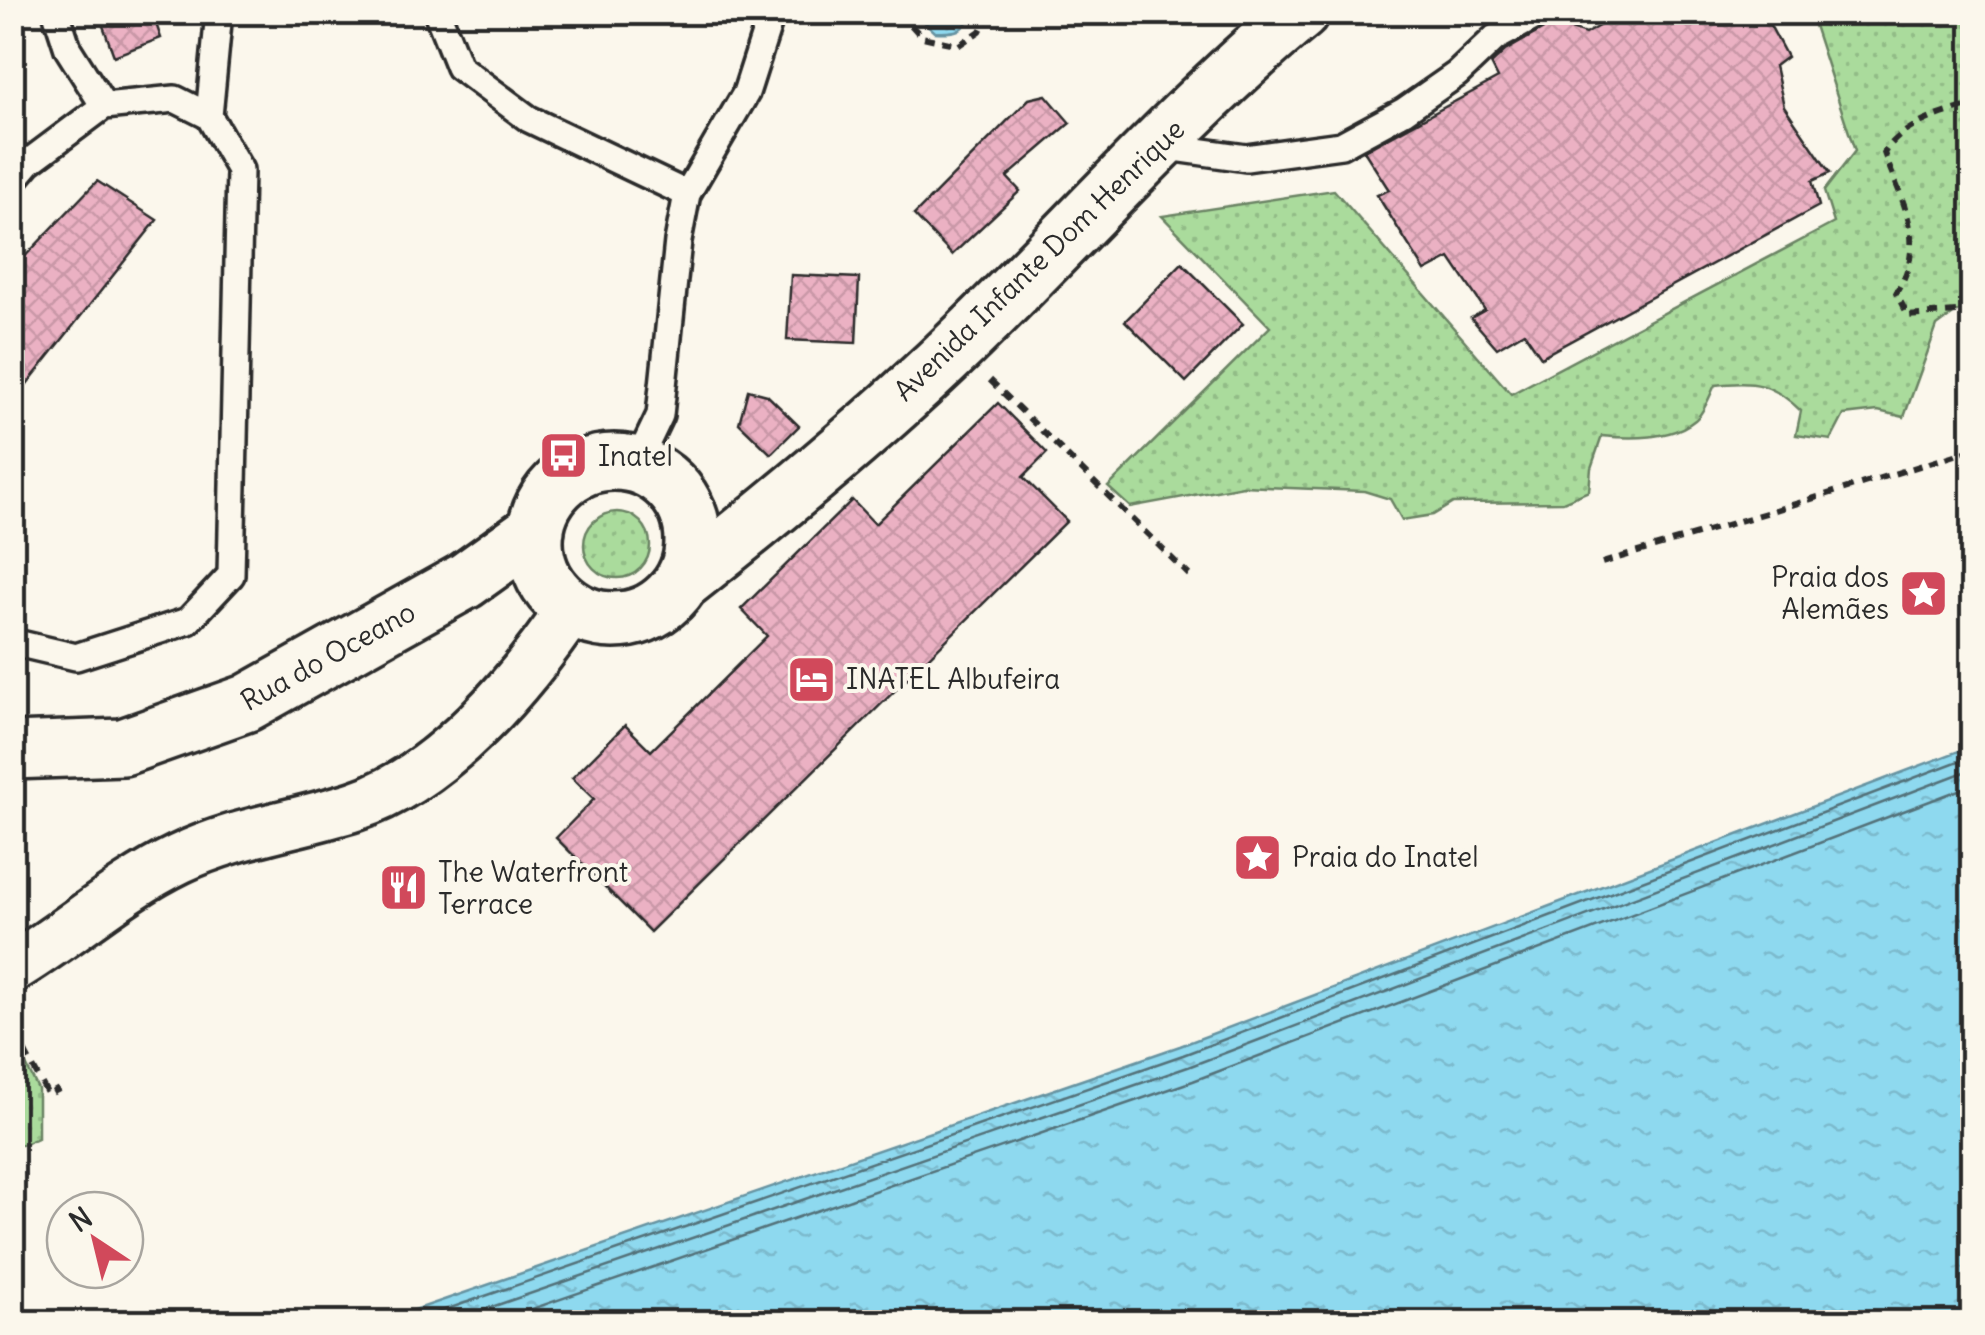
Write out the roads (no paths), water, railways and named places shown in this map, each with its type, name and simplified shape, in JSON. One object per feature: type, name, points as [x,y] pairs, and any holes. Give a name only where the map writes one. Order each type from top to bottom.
[{"type":"street","name":"Avenida Infante Dom Henrique","points":[[681,583],[776,506],[957,347],[1240,63],[1301,12]]},
{"type":"street","points":[[12,968],[112,898],[180,858],[235,837],[368,801],[422,771],[470,732],[550,570],[544,505],[560,483],[583,468],[609,462],[636,464],[659,476],[678,493],[690,516],[692,562],[665,602],[644,614],[607,619],[550,570]]},
{"type":"street","name":"Avenida Infante Dom Henrique","points":[[690,516],[726,518],[776,506]]},
{"type":"street","name":"Rua do Oceano","points":[[12,750],[122,747],[247,704],[465,581],[514,568],[550,570]]},
{"type":"lane","points":[[56,12],[68,50],[104,106]]},
{"type":"lane","points":[[209,116],[219,12]]},
{"type":"lane","points":[[437,12],[459,67],[529,119],[687,194]]},
{"type":"lane","points":[[636,464],[660,415],[678,242],[687,194],[746,93],[772,12]]},
{"type":"lane","points":[[1156,145],[1246,158],[1341,145],[1404,110],[1456,74],[1494,38],[1543,12]]},
{"type":"lane","points":[[12,182],[29,162],[104,106],[175,99],[209,116],[240,170],[232,575],[188,621],[76,657],[12,642]]},
{"type":"water","points":[[915,13],[973,13],[962,28],[935,32]]},
{"type":"water","points":[[1972,746],[1972,1322],[380,1322],[1180,1046]]},
{"type":"place","name":"Inatel","points":[[563,456]]},
{"type":"place","name":"Praia dos Alemães","points":[[1924,593]]},
{"type":"place","name":"INATEL Albufeira","points":[[811,679]]},
{"type":"place","name":"Praia do Inatel","points":[[1257,857]]},
{"type":"place","name":"The Waterfront Terrace","points":[[403,888]]}]
